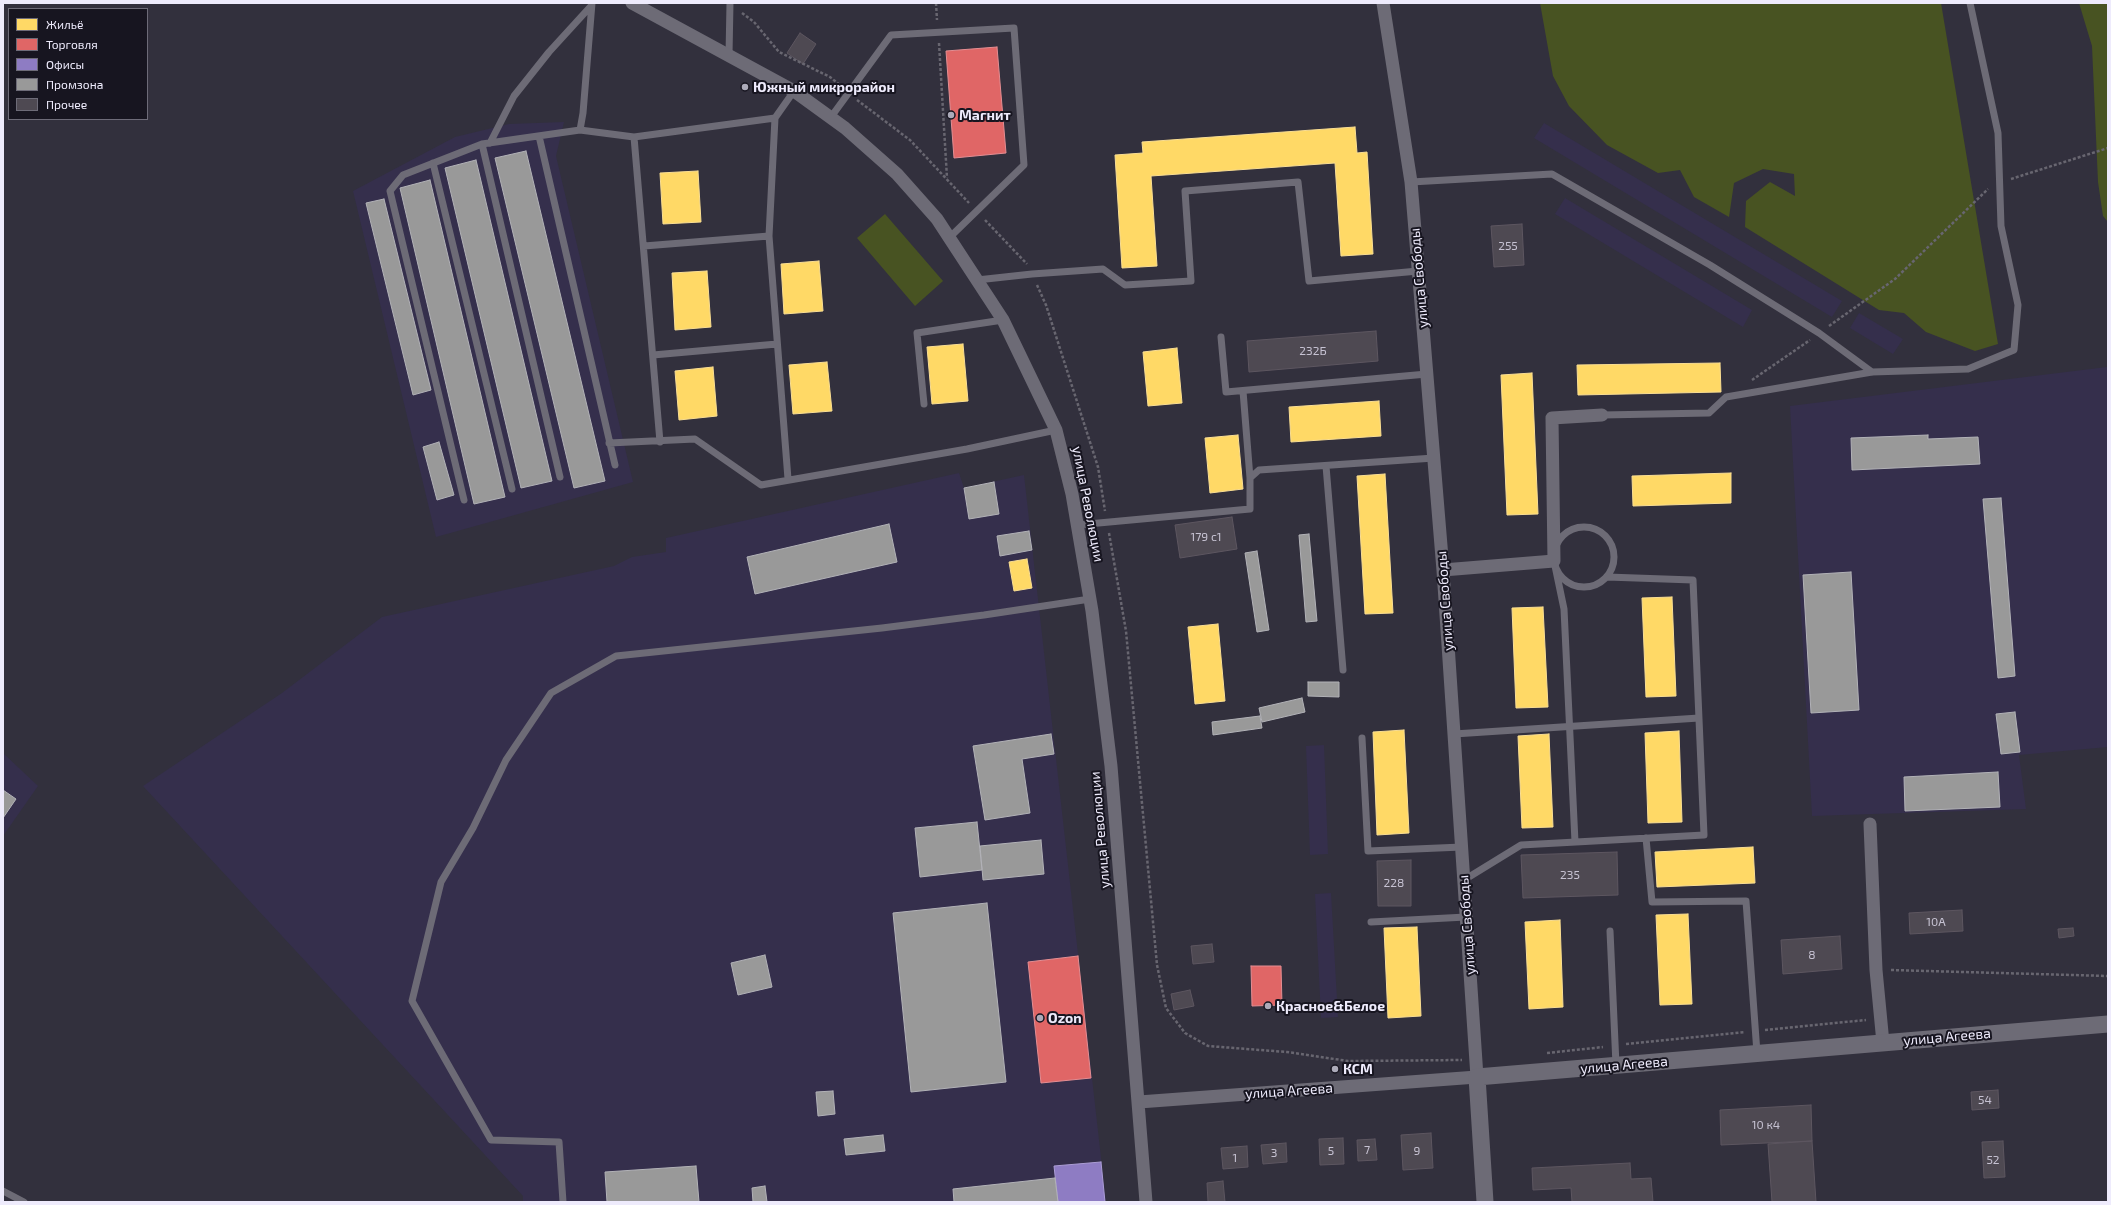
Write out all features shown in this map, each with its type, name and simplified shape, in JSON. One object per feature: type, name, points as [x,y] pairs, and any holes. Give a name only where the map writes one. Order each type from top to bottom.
[{"type":"street","name":"улица Революции","points":[[632,3],[794,91],[845,128],[897,174],[937,219],[1003,320],[1056,430],[1072,494],[1090,599],[1111,766],[1146,1202]]},
{"type":"street","name":"улица Свободы","points":[[1383,3],[1411,182],[1443,570],[1485,1202]]},
{"type":"street","points":[[1443,570],[1554,561],[1552,418],[1602,415]]},
{"type":"street","points":[[1870,824],[1876,970],[1883,1043]]},
{"type":"street","name":"улица Агеева","points":[[1139,1102],[1477,1077],[2108,1024]]},
{"type":"lane","points":[[1602,415],[1708,413],[1726,397],[1872,372],[1968,369],[2014,350],[2018,305],[2001,226],[1998,133],[1970,3]]},
{"type":"lane","points":[[580,130],[583,113],[592,4]]},
{"type":"lane","points":[[560,477],[486,143],[514,96],[549,52],[592,4]]},
{"type":"lane","points":[[729,55],[730,4]]},
{"type":"lane","points":[[831,117],[891,35],[1014,28],[1024,165],[950,238]]},
{"type":"lane","points":[[788,479],[769,236],[775,118],[794,91]]},
{"type":"lane","points":[[464,500],[390,191],[403,174],[486,143],[580,130],[634,137],[775,118]]},
{"type":"lane","points":[[539,136],[614,465]]},
{"type":"lane","points":[[634,137],[660,442]]},
{"type":"lane","points":[[433,163],[512,489]]},
{"type":"lane","points":[[1411,182],[1552,174],[1710,265],[1819,333],[1872,372]]},
{"type":"lane","points":[[977,280],[1103,269],[1125,285],[1191,281],[1186,191],[1298,182],[1309,281],[1418,271]]},
{"type":"lane","points":[[644,246],[769,236]]},
{"type":"lane","points":[[924,404],[917,333],[1003,320]]},
{"type":"lane","points":[[1221,337],[1226,392],[1427,374]]},
{"type":"lane","points":[[653,355],[777,344]]},
{"type":"lane","points":[[1077,525],[1250,509],[1250,478],[1243,391]]},
{"type":"lane","points":[[609,443],[660,442],[695,439],[761,484],[968,449],[1056,430]]},
{"type":"lane","points":[[1250,478],[1259,470],[1434,458]]},
{"type":"lane","points":[[1326,466],[1343,670]]},
{"type":"lane","points":[[1554,561],[1557,570],[1563,578],[1571,584],[1580,587],[1590,586],[1599,583],[1607,576],[1613,563],[1613,549],[1601,532],[1592,528],[1582,527],[1564,534],[1554,551],[1554,561],[1564,609],[1575,842]]},
{"type":"lane","points":[[1464,880],[1521,845],[1704,835],[1694,580],[1607,576]]},
{"type":"lane","points":[[564,1202],[559,1142],[491,1140],[412,1001],[441,882],[473,828],[506,760],[551,693],[616,656],[906,625],[1090,599]]},
{"type":"lane","points":[[1454,734],[1699,718]]},
{"type":"lane","points":[[1362,738],[1368,851],[1462,847]]},
{"type":"lane","points":[[1646,838],[1652,902],[1746,901],[1757,1053]]},
{"type":"lane","points":[[1371,922],[1466,916]]},
{"type":"lane","points":[[1610,930],[1616,1065]]},
{"type":"lane","points":[[3,1191],[24,1202]]},
{"type":"path","points":[[936,3],[947,179]]},
{"type":"path","points":[[730,4],[754,22],[779,52],[830,78],[910,140],[1027,264],[1046,305],[1098,467],[1108,523],[1126,631],[1157,965],[1166,1008],[1185,1033],[1208,1046],[1287,1052],[1348,1061],[1476,1060]]},
{"type":"path","points":[[1726,397],[1895,279],[1983,193],[2000,182],[2108,148]]},
{"type":"path","points":[[1876,970],[2108,976]]},
{"type":"path","points":[[1543,1053],[1755,1030],[1880,1019]]},
{"type":"shaded area","points":[[564,122],[556,156],[633,482],[436,537],[353,191],[455,137],[509,124]]},
{"type":"shaded area","points":[[1544,123],[1842,301],[1832,317],[1534,138]]},
{"type":"shaded area","points":[[1565,198],[1752,310],[1743,327],[1555,214]]},
{"type":"shaded area","points":[[1859,313],[1903,339],[1893,354],[1850,328]]},
{"type":"shaded area","points":[[2107,367],[2108,747],[2019,755],[2026,809],[1812,816],[1790,406]]},
{"type":"shaded area","points":[[959,473],[964,488],[1024,475],[1106,1202],[523,1202],[523,1196],[143,786],[282,693],[382,617],[614,566],[632,557],[666,552],[666,538]]},
{"type":"shaded area","points":[[1324,745],[1328,854],[1310,855],[1306,746]]},
{"type":"shaded area","points":[[3,753],[38,786],[3,836]]},
{"type":"shaded area","points":[[1331,893],[1338,1017],[1321,1018],[1315,894]]},
{"type":"green space","points":[[1540,3],[1941,3],[1998,344],[1975,351],[1926,332],[1904,313],[1879,310],[1745,227],[1746,201],[1770,182],[1795,196],[1794,174],[1763,169],[1734,183],[1729,217],[1694,197],[1680,170],[1658,173],[1607,145],[1569,106],[1553,76]]},
{"type":"green space","points":[[2079,3],[2108,3],[2108,222],[2103,216],[2098,182],[2092,46]]},
{"type":"green space","points":[[885,214],[943,281],[915,306],[857,238]]},
{"type":"building: Жильё","points":[[1355,127],[1357,153],[1367,152],[1373,254],[1341,256],[1335,163],[1151,176],[1157,266],[1122,268],[1115,155],[1143,153],[1142,142]]},
{"type":"building: Жильё","points":[[698,171],[701,222],[663,224],[660,173]]},
{"type":"building: Жильё","points":[[819,261],[823,311],[784,314],[781,264]]},
{"type":"building: Жильё","points":[[707,271],[711,327],[675,330],[672,273]]},
{"type":"building: Жильё","points":[[963,344],[968,401],[932,404],[927,347]]},
{"type":"building: Жильё","points":[[1177,348],[1182,403],[1148,406],[1143,352]]},
{"type":"building: Жильё","points":[[827,362],[832,411],[793,414],[789,365]]},
{"type":"building: Жильё","points":[[1720,363],[1721,392],[1578,395],[1577,365]]},
{"type":"building: Жильё","points":[[713,367],[717,416],[679,420],[675,371]]},
{"type":"building: Жильё","points":[[1532,373],[1538,514],[1507,515],[1501,375]]},
{"type":"building: Жильё","points":[[1379,401],[1381,436],[1291,442],[1289,407]]},
{"type":"building: Жильё","points":[[1238,435],[1243,489],[1210,493],[1205,438]]},
{"type":"building: Жильё","points":[[1731,473],[1731,503],[1633,506],[1632,476]]},
{"type":"building: Жильё","points":[[1385,474],[1393,613],[1365,614],[1357,476]]},
{"type":"building: Жильё","points":[[1027,559],[1032,588],[1014,591],[1009,562]]},
{"type":"building: Жильё","points":[[1672,597],[1676,696],[1646,697],[1642,598]]},
{"type":"building: Жильё","points":[[1543,607],[1548,707],[1516,708],[1512,608]]},
{"type":"building: Жильё","points":[[1218,624],[1225,701],[1195,704],[1188,627]]},
{"type":"building: Жильё","points":[[1404,730],[1409,833],[1377,835],[1373,732]]},
{"type":"building: Жильё","points":[[1679,731],[1682,822],[1648,823],[1645,733]]},
{"type":"building: Жильё","points":[[1549,734],[1553,827],[1522,828],[1518,736]]},
{"type":"building: Жильё","points":[[1753,847],[1755,883],[1657,887],[1655,852]]},
{"type":"building: Жильё","points":[[1688,914],[1692,1004],[1660,1005],[1656,915]]},
{"type":"building: Жильё","points":[[1560,920],[1563,1007],[1529,1009],[1525,922]]},
{"type":"building: Жильё","points":[[1417,927],[1421,1016],[1388,1018],[1384,928]]},
{"type":"building: Торговля","points":[[997,47],[1006,153],[954,158],[946,51]]},
{"type":"building: Торговля","points":[[1078,956],[1091,1078],[1041,1083],[1028,962]]},
{"type":"building: Торговля","points":[[1251,966],[1281,966],[1282,1005],[1252,1006]]},
{"type":"building: Офисы","points":[[1101,1162],[1105,1202],[1058,1202],[1054,1166]]},
{"type":"building: Промзона","points":[[526,151],[605,481],[574,488],[495,158]]},
{"type":"building: Промзона","points":[[476,160],[552,481],[521,488],[445,168]]},
{"type":"building: Промзона","points":[[430,180],[505,497],[474,504],[400,188]]},
{"type":"building: Промзона","points":[[384,199],[431,390],[413,395],[366,203]]},
{"type":"building: Промзона","points":[[1928,435],[1928,439],[1978,437],[1980,464],[1852,470],[1851,438]]},
{"type":"building: Промзона","points":[[439,442],[454,495],[437,500],[423,447]]},
{"type":"building: Промзона","points":[[994,482],[999,514],[969,519],[964,488]]},
{"type":"building: Промзона","points":[[2001,498],[2015,676],[1998,678],[1983,499]]},
{"type":"building: Промзона","points":[[889,524],[897,562],[755,594],[747,557]]},
{"type":"building: Промзона","points":[[1029,531],[1032,550],[1000,556],[997,536]]},
{"type":"building: Промзона","points":[[1309,534],[1317,621],[1306,622],[1299,535]]},
{"type":"building: Промзона","points":[[1257,551],[1269,630],[1257,632],[1245,553]]},
{"type":"building: Промзона","points":[[1851,572],[1859,710],[1811,713],[1803,575]]},
{"type":"building: Промзона","points":[[1308,682],[1339,682],[1339,697],[1308,696]]},
{"type":"building: Промзона","points":[[1302,698],[1305,712],[1262,722],[1259,708]]},
{"type":"building: Промзона","points":[[2015,712],[2020,752],[2001,754],[1996,714]]},
{"type":"building: Промзона","points":[[1260,716],[1262,728],[1213,735],[1212,722]]},
{"type":"building: Промзона","points":[[1051,734],[1054,754],[1022,759],[1030,813],[985,820],[973,746]]},
{"type":"building: Промзона","points":[[1998,772],[2000,807],[1905,811],[1904,777]]},
{"type":"building: Промзона","points":[[3,790],[16,799],[3,818]]},
{"type":"building: Промзона","points":[[977,822],[982,870],[920,877],[915,828]]},
{"type":"building: Промзона","points":[[1041,840],[1044,874],[983,880],[980,846]]},
{"type":"building: Промзона","points":[[987,903],[1006,1082],[911,1092],[893,913]]},
{"type":"building: Промзона","points":[[765,955],[772,987],[738,995],[731,963]]},
{"type":"building: Промзона","points":[[833,1091],[835,1114],[818,1116],[816,1092]]},
{"type":"building: Промзона","points":[[883,1135],[885,1151],[846,1155],[844,1139]]},
{"type":"building: Промзона","points":[[696,1166],[699,1202],[607,1202],[605,1172]]},
{"type":"building: Промзона","points":[[1055,1178],[1058,1202],[954,1202],[953,1189]]},
{"type":"building: Промзона","points":[[765,1186],[767,1202],[753,1202],[752,1188]]},
{"type":"building: Прочее","points":[[800,33],[816,44],[803,64],[787,53]]},
{"type":"building: Прочее","points":[[1522,224],[1524,265],[1494,267],[1491,226]]},
{"type":"building: Прочее","points":[[1376,331],[1378,361],[1249,372],[1247,341]]},
{"type":"building: Прочее","points":[[1232,517],[1237,549],[1180,558],[1175,525]]},
{"type":"building: Прочее","points":[[1617,852],[1618,895],[1523,898],[1521,855]]},
{"type":"building: Прочее","points":[[1411,860],[1411,906],[1378,906],[1377,861]]},
{"type":"building: Прочее","points":[[1962,910],[1963,931],[1910,934],[1909,913]]},
{"type":"building: Прочее","points":[[2073,928],[2074,936],[2059,938],[2058,929]]},
{"type":"building: Прочее","points":[[1840,936],[1842,969],[1783,974],[1781,940]]},
{"type":"building: Прочее","points":[[1212,944],[1214,962],[1193,964],[1191,946]]},
{"type":"building: Прочее","points":[[1190,990],[1194,1006],[1174,1010],[1171,994]]},
{"type":"building: Прочее","points":[[1998,1090],[1999,1108],[1972,1110],[1971,1092]]},
{"type":"building: Прочее","points":[[1811,1105],[1812,1141],[1721,1145],[1720,1110]]},
{"type":"building: Прочее","points":[[1431,1133],[1433,1168],[1403,1170],[1401,1135]]},
{"type":"building: Прочее","points":[[1343,1138],[1344,1164],[1320,1165],[1319,1139]]},
{"type":"building: Прочее","points":[[1375,1139],[1377,1160],[1358,1161],[1357,1140]]},
{"type":"building: Прочее","points":[[1812,1141],[1816,1202],[1772,1202],[1768,1144]]},
{"type":"building: Прочее","points":[[2003,1141],[2005,1177],[1984,1178],[1982,1142]]},
{"type":"building: Прочее","points":[[1286,1143],[1287,1162],[1263,1164],[1261,1145]]},
{"type":"building: Прочее","points":[[1247,1146],[1248,1167],[1223,1169],[1221,1148]]},
{"type":"building: Прочее","points":[[1630,1163],[1631,1179],[1651,1178],[1653,1202],[1572,1202],[1571,1188],[1533,1190],[1532,1168]]},
{"type":"building: Прочее","points":[[1223,1181],[1225,1202],[1208,1202],[1207,1183]]},
{"type":"place","name":"Южный микрорайон","points":[[745,87]]},
{"type":"place","name":"Магнит","points":[[951,115]]},
{"type":"place","name":"Красное&Белое","points":[[1268,1006]]},
{"type":"place","name":"Ozon","points":[[1040,1018]]},
{"type":"place","name":"КСМ","points":[[1335,1069]]}]
